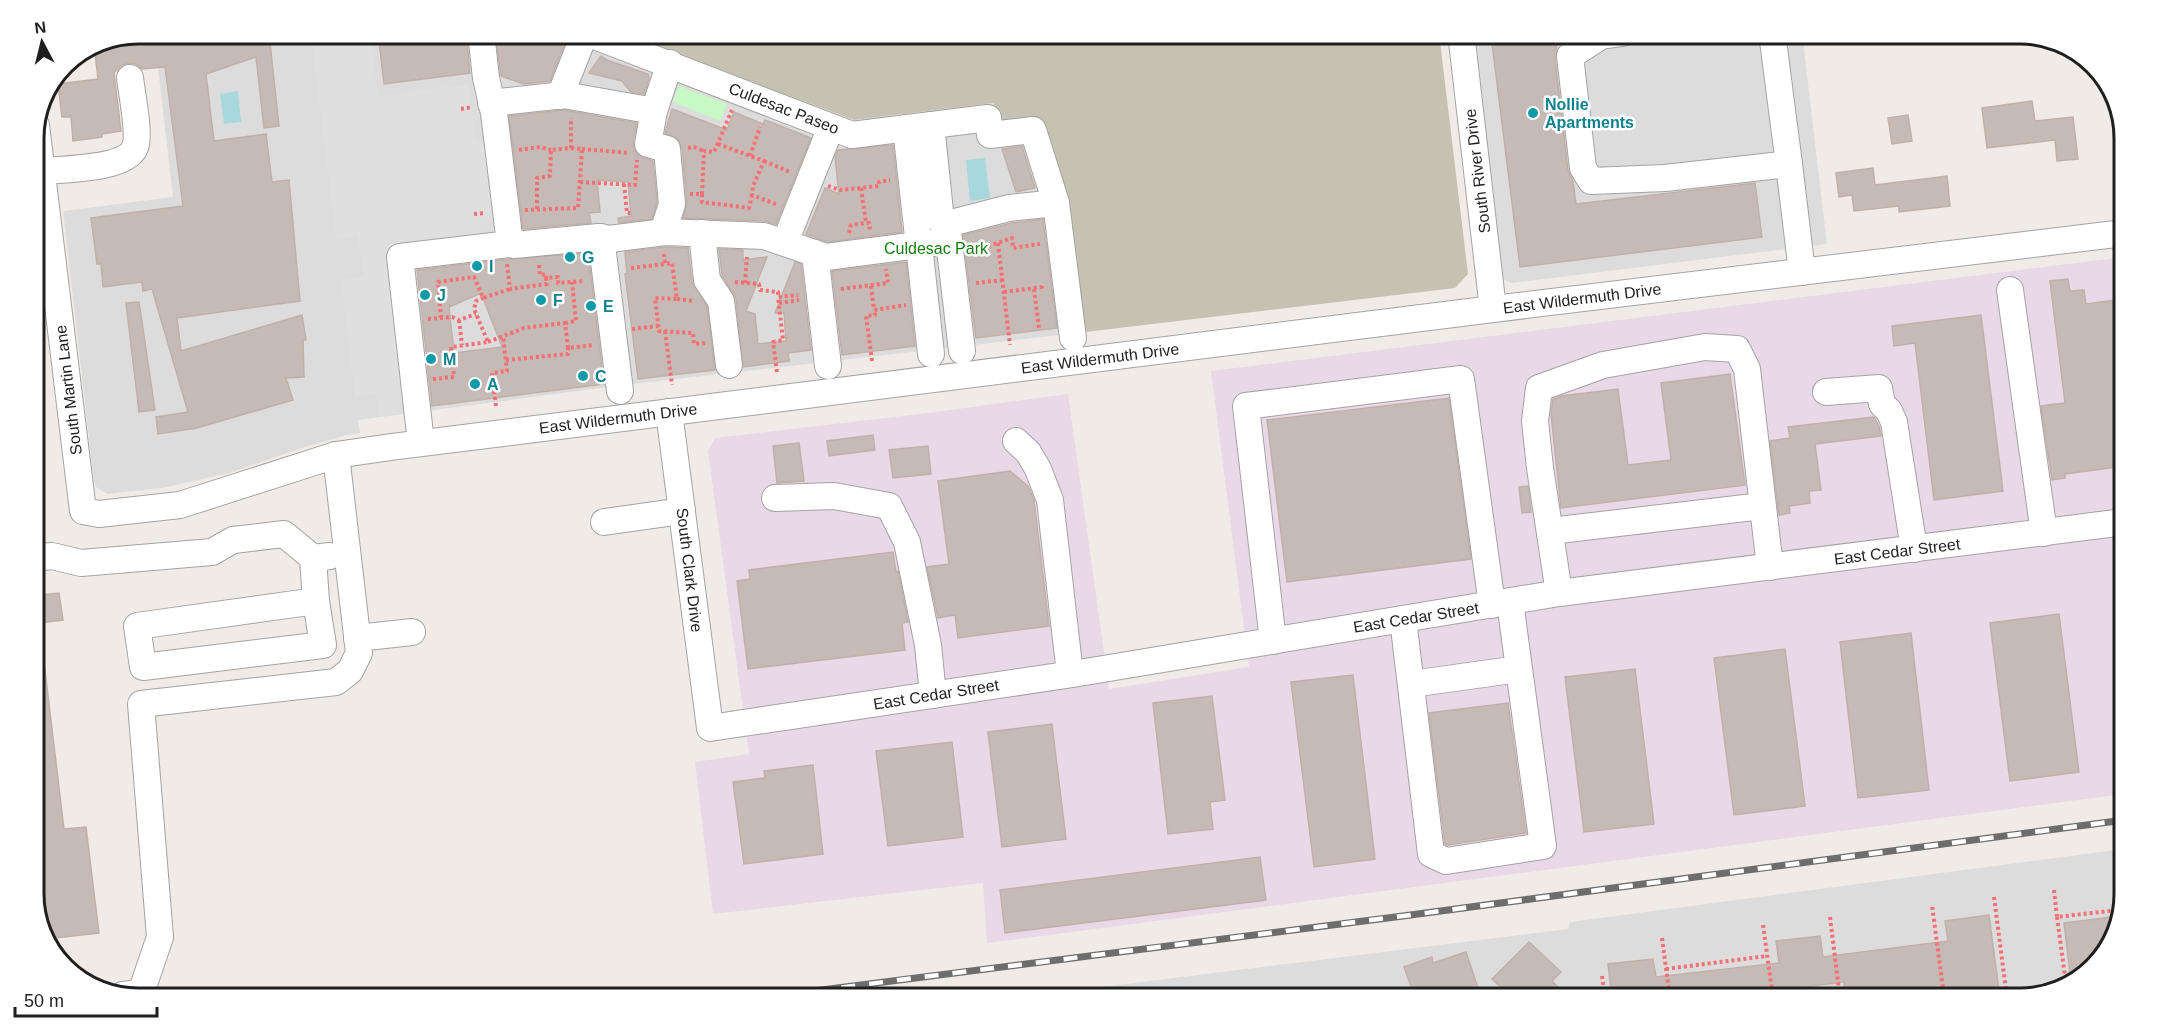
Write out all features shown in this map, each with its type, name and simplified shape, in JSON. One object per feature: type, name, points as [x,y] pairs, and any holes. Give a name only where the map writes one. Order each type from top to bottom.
[{"type":"street","points":[[482,44],[486,78],[492,103],[508,251]]},
{"type":"street","points":[[566,96],[583,44]]},
{"type":"street","name":"Culdesac Paseo","points":[[617,44],[852,135],[988,118],[990,135],[1033,130],[1056,203]]},
{"type":"street","name":"South River Drive","points":[[1462,44],[1493,309]]},
{"type":"street","points":[[1588,44],[1570,56],[1582,168],[1591,181],[1665,178],[1789,164]]},
{"type":"street","points":[[1773,44],[1802,272]]},
{"type":"street","points":[[663,232],[672,204],[667,149],[648,144],[654,111],[670,63]]},
{"type":"street","points":[[44,171],[112,163],[128,157],[136,145],[130,78]]},
{"type":"street","points":[[492,103],[566,96],[654,111]]},
{"type":"street","points":[[919,126],[912,178],[931,354]]},
{"type":"street","points":[[919,126],[941,221],[956,239],[954,285],[962,351]]},
{"type":"street","points":[[785,242],[831,127]]},
{"type":"street","name":"South Martin Lane","points":[[44,195],[83,512]]},
{"type":"street","points":[[421,443],[400,256],[508,251],[514,245],[663,232],[764,236],[826,257],[956,239],[1008,208],[1056,203],[1073,338]]},
{"type":"street","points":[[702,233],[707,280],[721,301],[728,353]]},
{"type":"street","name":"East Wildermuth Drive","points":[[83,512],[99,514],[180,505],[336,456],[421,443],[2113,234]]},
{"type":"street","points":[[601,237],[620,391]]},
{"type":"street","points":[[815,253],[828,366]]},
{"type":"street","points":[[2010,290],[2044,533]]},
{"type":"street","points":[[1559,593],[1535,421],[1539,388],[1603,365],[1705,347],[1737,349],[1747,369],[1770,567]]},
{"type":"street","points":[[1273,641],[1246,406],[1461,379],[1501,603],[1519,669],[1543,846],[1446,861],[1431,854],[1403,619]]},
{"type":"street","points":[[1826,392],[1879,388],[1882,404],[1889,411],[1894,422],[1914,549]]},
{"type":"street","name":"South Clark Drive","points":[[669,412],[710,728]]},
{"type":"street","points":[[1016,441],[1028,453],[1038,469],[1050,500],[1070,674]]},
{"type":"street","points":[[143,988],[160,937],[141,704],[336,682],[350,671],[359,653],[336,456]]},
{"type":"street","points":[[775,498],[834,495],[889,506],[907,542],[928,645],[933,694]]},
{"type":"street","points":[[1550,531],[1762,506]]},
{"type":"street","points":[[604,522],[682,511]]},
{"type":"street","name":"East Cedar Street","points":[[710,728],[1070,674],[1559,593],[2114,523]]},
{"type":"street","points":[[44,557],[52,556],[81,563],[212,552],[233,540],[284,534],[313,558],[348,554]]},
{"type":"street","points":[[313,558],[316,601],[323,645],[143,668],[137,626],[316,601]]},
{"type":"street","points":[[357,638],[412,632]]},
{"type":"street","points":[[1411,684],[1519,669]]},
{"type":"path","points":[[740,91],[714,152],[705,151],[702,202],[749,208],[753,186],[764,162]]},
{"type":"path","points":[[566,96],[571,148]]},
{"type":"path","points":[[750,156],[760,128]]},
{"type":"path","points":[[718,144],[840,190],[879,186],[879,182],[912,178]]},
{"type":"path","points":[[514,150],[540,147],[551,150],[571,148],[637,154],[635,185],[580,182]]},
{"type":"path","points":[[551,150],[550,176],[537,178],[537,209],[578,208],[582,149]]},
{"type":"path","points":[[624,184],[627,213],[638,212]]},
{"type":"path","points":[[861,188],[872,250]]},
{"type":"path","points":[[672,195],[702,194]]},
{"type":"path","points":[[752,195],[781,207]]},
{"type":"path","points":[[850,239],[851,225],[866,223]]},
{"type":"path","points":[[663,232],[665,264]]},
{"type":"path","points":[[956,239],[998,243],[1012,238],[1013,248],[1043,244]]},
{"type":"path","points":[[998,243],[1010,345]]},
{"type":"path","points":[[745,283],[747,250]]},
{"type":"path","points":[[508,251],[510,289]]},
{"type":"path","points":[[631,268],[672,263],[677,299]]},
{"type":"path","points":[[441,318],[438,282],[474,277],[483,298]]},
{"type":"path","points":[[488,342],[474,309],[476,301],[510,289],[547,284],[546,278],[558,277],[558,283],[588,280]]},
{"type":"path","points":[[1004,292],[1042,287],[1041,279]]},
{"type":"path","points":[[954,285],[1003,280]]},
{"type":"path","points":[[426,380],[454,377],[451,347],[488,342],[525,328],[576,321],[572,282]]},
{"type":"path","points":[[871,286],[874,315],[866,316],[872,361]]},
{"type":"path","points":[[1034,289],[1039,328]]},
{"type":"path","points":[[777,372],[772,342],[783,340],[778,297]]},
{"type":"path","points":[[700,301],[655,298],[659,331],[693,333],[694,344],[728,353]]},
{"type":"path","points":[[779,303],[799,300]]},
{"type":"path","points":[[874,310],[908,305]]},
{"type":"path","points":[[459,321],[476,314]]},
{"type":"path","points":[[424,320],[452,317],[459,321]]},
{"type":"path","points":[[459,321],[462,345]]},
{"type":"path","points":[[506,360],[568,354],[565,323]]},
{"type":"path","points":[[665,331],[672,385]]},
{"type":"path","points":[[496,406],[492,373],[507,371],[503,336]]},
{"type":"path","points":[[568,348],[614,343]]},
{"type":"path","points":[[2054,890],[2065,976]]},
{"type":"path","points":[[1994,897],[2006,988]]},
{"type":"path","points":[[1932,904],[1943,988]]},
{"type":"path","points":[[2057,917],[2112,910]]},
{"type":"path","points":[[1830,917],[1839,988]]},
{"type":"path","points":[[1763,925],[1772,988]]},
{"type":"path","points":[[1662,938],[1669,988]]},
{"type":"path","points":[[1666,969],[1767,956]]},
{"type":"path","points":[[1602,976],[1604,988]]},
{"type":"shaded area","points":[[155,44],[655,44],[854,120],[995,103],[1033,117],[1059,196],[1077,333],[615,386],[358,420],[360,433],[302,448],[229,473],[162,488],[107,494],[96,487],[94,482],[63,211],[173,197]]},
{"type":"shaded area","points":[[312,44],[371,44],[378,96],[468,84],[476,143],[490,142],[500,221],[480,224],[482,239],[396,250],[414,404],[399,406],[400,414],[379,417],[376,394],[355,397],[341,279],[363,276],[358,236],[336,238]]},
{"type":"shaded area","points":[[651,44],[1440,44],[1468,274],[1455,288],[1077,333],[1059,196],[1033,117],[998,121],[994,103],[854,120]]},
{"type":"shaded area","points":[[1476,44],[1803,44],[1827,244],[1511,283],[1502,278]]},
{"type":"shaded area","points":[[2113,258],[2114,795],[987,943],[983,883],[713,914],[695,762],[749,754],[708,451],[715,438],[1068,394],[1109,689],[1249,667],[1211,371]]},
{"type":"shaded area","points":[[2114,850],[2112,912],[2101,940],[2086,960],[2072,972],[2038,986],[2019,988],[1093,988],[1568,929],[1570,922]]},
{"type":"green space","points":[[679,86],[727,104],[720,121],[673,102]]},
{"type":"water","points":[[238,91],[241,122],[224,124],[220,94]]},
{"type":"water","points":[[985,158],[990,198],[970,201],[966,160]]},
{"type":"building","points":[[270,44],[279,126],[264,128],[256,57],[206,74],[214,141],[266,134],[272,182],[289,180],[300,301],[177,318],[181,351],[302,315],[306,340],[303,340],[304,377],[286,378],[293,400],[197,428],[158,434],[156,417],[188,412],[152,289],[143,291],[142,282],[103,287],[101,264],[97,264],[91,218],[183,206],[165,67],[142,69],[136,64],[129,63],[121,66],[114,73],[121,131],[102,134],[102,137],[73,141],[71,117],[62,117],[58,86],[60,84],[98,79],[95,54],[119,45]]},
{"type":"building","points":[[379,44],[467,44],[470,73],[384,84]]},
{"type":"building","points":[[498,44],[564,44],[550,81],[524,84],[501,76]]},
{"type":"building","name":"Nollie Apartments","points":[[1492,44],[1556,44],[1555,58],[1568,170],[1573,181],[1576,204],[1755,183],[1762,237],[1520,267]]},
{"type":"building","points":[[601,56],[648,74],[649,79],[644,94],[631,92],[622,81],[589,73]]},
{"type":"building","points":[[2032,101],[2035,121],[2073,117],[2078,159],[2057,161],[2055,140],[1987,148],[1982,108]]},
{"type":"building","points":[[672,109],[727,130],[734,112],[763,124],[765,120],[811,138],[776,224],[765,221],[683,218],[687,203],[682,148],[678,139],[665,133]]},
{"type":"building","points":[[564,110],[637,123],[633,141],[634,149],[638,155],[653,161],[657,202],[652,219],[619,223],[618,218],[631,216],[628,182],[597,180],[600,212],[589,213],[591,223],[523,229],[509,116]]},
{"type":"building","points":[[1908,115],[1912,141],[1892,144],[1888,118]]},
{"type":"building","points":[[893,145],[902,232],[828,242],[806,234],[825,188],[839,194],[835,157],[838,150]]},
{"type":"building","points":[[1022,146],[1035,188],[1016,192],[1002,149]]},
{"type":"building","points":[[1873,168],[1875,185],[1947,176],[1950,206],[1899,212],[1899,206],[1854,211],[1852,195],[1839,197],[1836,173]]},
{"type":"building","points":[[1043,219],[1057,328],[976,338],[963,235],[1012,223]]},
{"type":"building","points":[[666,247],[688,248],[692,282],[707,306],[715,370],[638,379],[625,274],[627,273],[625,252]]},
{"type":"building","points":[[719,249],[743,250],[743,260],[767,257],[746,311],[755,314],[758,344],[786,341],[784,313],[775,313],[795,262],[801,264],[811,350],[788,353],[789,361],[743,367],[736,299],[722,275]]},
{"type":"building","points":[[588,253],[604,384],[432,406],[417,270],[509,259]],"holes":[[[481,293],[502,347],[454,353],[449,307]]]},
{"type":"building","points":[[906,262],[915,346],[842,355],[832,271]]},
{"type":"building","points":[[2068,279],[2070,291],[2084,290],[2086,304],[2113,300],[2113,467],[2065,474],[2065,478],[2052,480],[2041,406],[2065,403],[2050,281]]},
{"type":"building","points":[[139,302],[155,410],[139,412],[126,303]]},
{"type":"building","points":[[1981,315],[2003,491],[1934,500],[1915,343],[1894,346],[1892,326]]},
{"type":"building","points":[[1730,374],[1745,485],[1561,508],[1551,414],[1553,399],[1618,389],[1628,465],[1671,460],[1661,383]]},
{"type":"building","points":[[1449,398],[1471,559],[1287,582],[1267,420]]},
{"type":"building","points":[[1874,417],[1881,436],[1815,444],[1821,490],[1809,491],[1810,503],[1789,506],[1790,513],[1779,515],[1770,441],[1790,438],[1788,427]]},
{"type":"building","points":[[873,435],[875,450],[829,456],[827,441]]},
{"type":"building","points":[[799,443],[804,481],[777,483],[773,446]]},
{"type":"building","points":[[928,446],[931,474],[893,478],[889,450]]},
{"type":"building","points":[[1010,471],[1028,486],[1034,500],[1049,626],[958,638],[955,615],[938,618],[927,567],[949,564],[938,481]]},
{"type":"building","points":[[1528,486],[1531,512],[1522,513],[1519,487]]},
{"type":"building","points":[[893,552],[908,622],[902,623],[905,650],[748,669],[737,581],[750,579],[749,570]]},
{"type":"building","points":[[59,593],[63,620],[44,623],[44,595]]},
{"type":"building","points":[[2059,614],[2079,772],[2010,781],[1990,623]]},
{"type":"building","points":[[1911,633],[1929,790],[1858,798],[1840,642]]},
{"type":"building","points":[[1785,649],[1805,806],[1734,815],[1714,658]]},
{"type":"building","points":[[44,662],[64,829],[86,827],[99,933],[55,938],[45,912]]},
{"type":"building","points":[[1635,669],[1654,824],[1584,832],[1565,677]]},
{"type":"building","points":[[1353,675],[1375,859],[1314,867],[1291,682]]},
{"type":"building","points":[[1212,696],[1225,800],[1210,802],[1213,829],[1168,834],[1153,703]]},
{"type":"building","points":[[1508,703],[1526,833],[1445,844],[1429,713]]},
{"type":"building","points":[[1052,724],[1066,839],[1002,847],[988,732]]},
{"type":"building","points":[[952,742],[963,837],[888,846],[876,751]]},
{"type":"building","points":[[813,765],[823,854],[744,864],[733,782],[765,778],[764,771]]},
{"type":"building","points":[[1260,857],[1266,900],[1005,933],[1000,890]]},
{"type":"building","points":[[1989,915],[1999,988],[1845,988],[1844,982],[1796,988],[1611,988],[1608,964],[1653,959],[1656,977],[1779,963],[1776,941],[1820,936],[1823,957],[1948,941],[1945,921]]},
{"type":"building","points":[[2110,917],[2094,951],[2070,973],[2064,923]]},
{"type":"building","points":[[1529,942],[1561,972],[1552,981],[1559,988],[1501,988],[1492,979]]},
{"type":"building","points":[[1466,952],[1478,988],[1411,988],[1404,967],[1432,957],[1433,963]]},
{"type":"railway","points":[[837,988],[1403,916],[2114,821]]},
{"type":"place","name":"Nollie Apartments","points":[[1533,113]]},
{"type":"place","name":"G","points":[[570,257]]},
{"type":"place","name":"I","points":[[477,266]]},
{"type":"place","name":"J","points":[[425,295]]},
{"type":"place","name":"F","points":[[541,300]]},
{"type":"place","name":"E","points":[[591,306]]},
{"type":"place","name":"M","points":[[431,359]]},
{"type":"place","name":"C","points":[[583,376]]},
{"type":"place","name":"A","points":[[475,384]]},
{"type":"park label","name":"Culdesac Park","points":[[936,248]]}]
